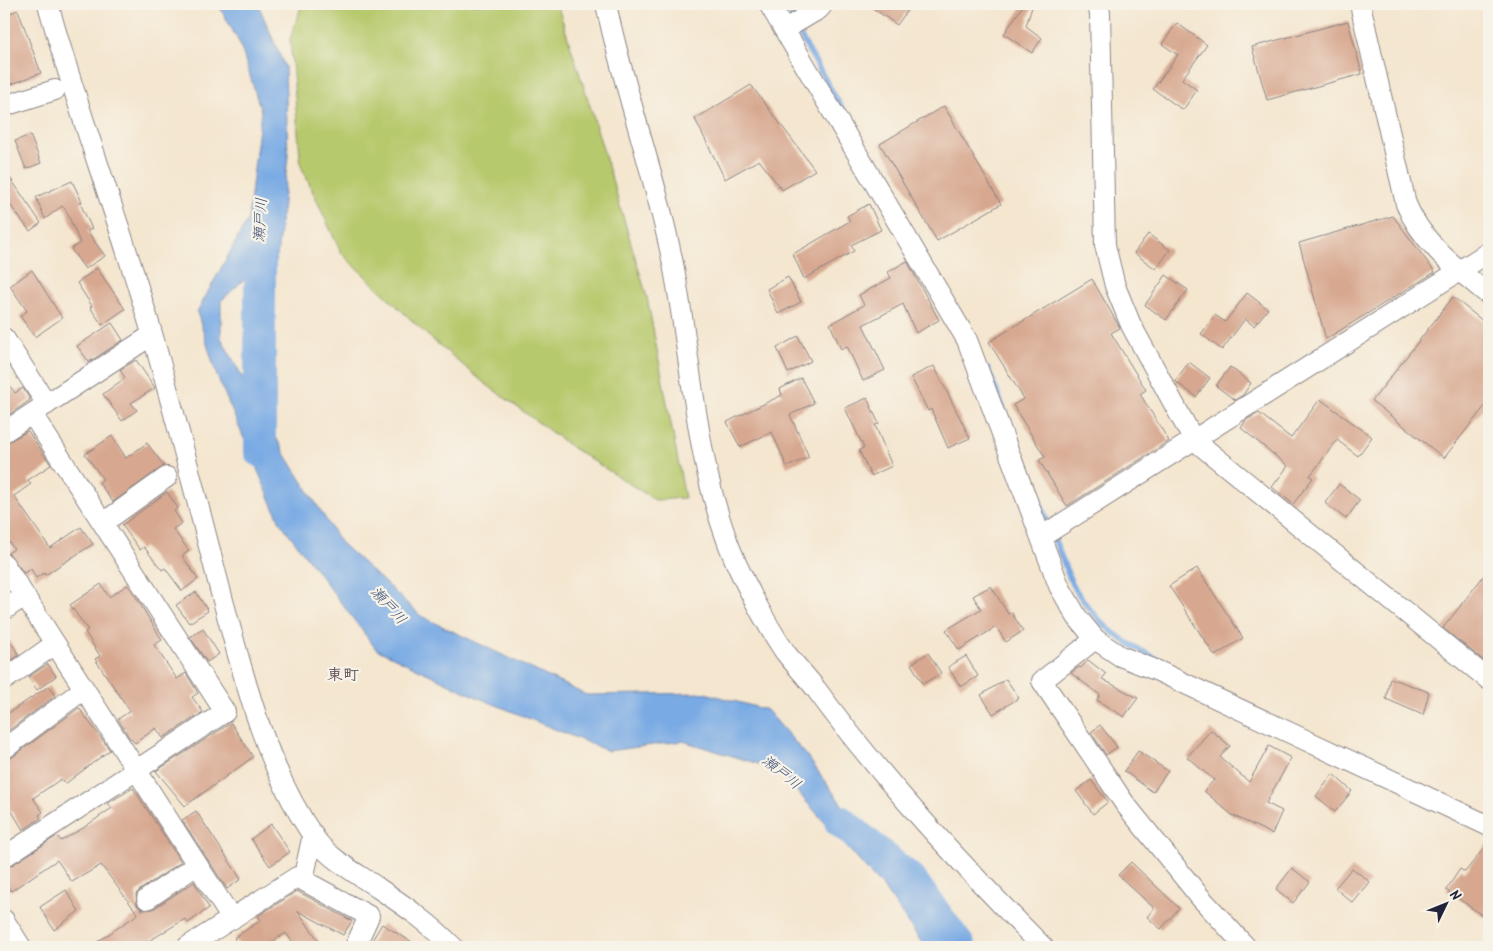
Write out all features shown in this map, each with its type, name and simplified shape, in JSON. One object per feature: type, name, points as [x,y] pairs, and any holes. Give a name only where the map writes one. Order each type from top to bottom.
[{"type":"street","points":[[48,4],[152,335],[239,658],[267,744],[292,800],[317,842],[344,865],[400,902],[439,933],[453,947]]},
{"type":"street","points":[[606,4],[613,39],[649,163],[673,264],[704,460],[724,532],[744,580],[786,652],[856,744],[949,851],[1043,947]]},
{"type":"street","points":[[769,4],[785,28],[967,340],[1059,586],[1077,617],[1096,639],[1120,656],[1158,671],[1489,826]]},
{"type":"street","points":[[785,28],[819,9],[823,4]]},
{"type":"street","points":[[1097,4],[1100,13],[1105,245],[1115,286],[1131,325],[1194,439],[1489,680]]},
{"type":"street","points":[[1360,4],[1406,204],[1420,233],[1459,271],[1489,295]]},
{"type":"street","points":[[4,106],[55,90]]},
{"type":"street","points":[[1041,537],[1489,252]]},
{"type":"street","points":[[4,432],[152,335]]},
{"type":"street","points":[[4,338],[40,409],[103,523],[225,712],[4,857]]},
{"type":"street","points":[[103,523],[167,477]]},
{"type":"street","points":[[4,564],[232,919]]},
{"type":"street","points":[[4,610],[24,596]]},
{"type":"street","points":[[1096,639],[1042,681],[1125,804],[1200,897],[1246,947]]},
{"type":"street","points":[[4,680],[55,644]]},
{"type":"street","points":[[4,749],[84,689]]},
{"type":"street","points":[[303,880],[313,834]]},
{"type":"street","points":[[147,899],[197,865]]},
{"type":"street","points":[[187,947],[297,877],[369,916],[355,947]]},
{"type":"street","points":[[4,920],[21,947]]},
{"type":"green space","points":[[302,4],[557,4],[591,109],[647,297],[685,498],[655,500],[573,448],[483,382],[425,333],[341,253],[301,166],[290,39]]},
{"type":"water","points":[[218,4],[258,4],[285,67],[288,156],[278,248],[264,331],[252,272],[221,301],[221,338],[284,452],[340,542],[421,616],[586,695],[705,693],[767,710],[807,756],[874,849],[978,947],[925,947],[885,890],[778,770],[683,741],[608,751],[479,698],[376,649],[280,522],[217,376],[197,312],[248,219],[261,111],[240,44]]},
{"type":"building","points":[[867,4],[912,4],[897,25]]},
{"type":"building","points":[[1024,4],[1033,4],[1026,26],[1042,38],[1032,53],[1004,34]]},
{"type":"building","points":[[18,10],[41,73],[4,87],[4,15]]},
{"type":"building","points":[[1348,21],[1362,74],[1267,100],[1252,47]]},
{"type":"building","points":[[1177,23],[1207,45],[1182,79],[1197,90],[1183,110],[1153,89],[1178,55],[1162,44]]},
{"type":"building","points":[[751,85],[815,170],[782,190],[759,160],[725,179],[695,119]]},
{"type":"building","points":[[944,106],[1001,204],[937,241],[880,144]]},
{"type":"building","points":[[30,135],[41,163],[26,169],[15,141]]},
{"type":"building","points":[[4,169],[41,223],[30,231],[4,197]]},
{"type":"building","points":[[72,181],[92,229],[87,231],[105,256],[85,269],[71,249],[80,243],[66,210],[62,206],[45,219],[36,197]]},
{"type":"building","points":[[869,204],[881,230],[851,245],[854,251],[804,279],[793,254],[850,221],[847,216]]},
{"type":"building","points":[[1393,216],[1435,272],[1326,339],[1299,243]]},
{"type":"building","points":[[1148,234],[1170,250],[1156,269],[1134,253]]},
{"type":"building","points":[[907,261],[939,320],[916,333],[903,304],[863,325],[885,370],[863,381],[847,346],[841,349],[830,324],[864,305],[859,295],[891,278],[888,272]]},
{"type":"building","points":[[97,268],[125,309],[102,325],[77,283]]},
{"type":"building","points":[[32,270],[62,318],[35,337],[20,316],[27,311],[10,286]]},
{"type":"building","points":[[1166,275],[1188,290],[1166,320],[1145,305]]},
{"type":"building","points":[[788,277],[801,302],[778,314],[767,289]]},
{"type":"building","points":[[1092,279],[1120,328],[1111,333],[1146,390],[1140,394],[1169,441],[1067,506],[1039,460],[1045,457],[1013,405],[1024,399],[989,342]]},
{"type":"building","points":[[1247,293],[1268,309],[1254,326],[1245,319],[1222,350],[1201,334],[1215,315],[1225,322]]},
{"type":"building","points":[[1453,297],[1489,326],[1489,401],[1444,458],[1372,401]]},
{"type":"building","points":[[112,323],[123,340],[89,362],[77,346]]},
{"type":"building","points":[[798,336],[811,361],[788,373],[777,348]]},
{"type":"building","points":[[136,360],[155,388],[131,403],[137,410],[122,421],[103,394],[125,378],[120,370]]},
{"type":"building","points":[[1189,362],[1210,378],[1196,397],[1175,381]]},
{"type":"building","points":[[934,366],[970,438],[948,448],[931,409],[928,411],[911,377]]},
{"type":"building","points":[[1230,367],[1251,383],[1243,395],[1235,400],[1216,386]]},
{"type":"building","points":[[4,377],[15,393],[23,388],[30,400],[4,418]]},
{"type":"building","points":[[801,378],[814,403],[790,415],[809,457],[787,467],[772,432],[740,447],[727,422],[782,395],[780,389]]},
{"type":"building","points":[[867,398],[879,424],[875,425],[892,466],[871,476],[859,450],[864,448],[845,408]]},
{"type":"building","points":[[1320,399],[1372,437],[1358,456],[1337,440],[1310,476],[1313,478],[1293,504],[1272,487],[1288,466],[1241,428],[1246,420],[1259,413],[1291,438]]},
{"type":"building","points":[[28,431],[51,465],[28,480],[31,484],[14,496],[50,548],[81,527],[93,544],[45,575],[44,573],[36,578],[31,569],[24,573],[8,553],[14,549],[4,535],[4,444]]},
{"type":"building","points":[[112,436],[126,458],[147,443],[164,466],[113,502],[99,483],[103,479],[85,454]]},
{"type":"building","points":[[1339,484],[1360,500],[1346,519],[1325,503]]},
{"type":"building","points":[[167,492],[178,508],[174,511],[182,523],[173,529],[189,551],[182,556],[198,579],[182,591],[165,568],[162,570],[144,547],[140,550],[122,525]]},
{"type":"building","points":[[1197,568],[1243,638],[1215,656],[1169,586]]},
{"type":"building","points":[[1489,569],[1489,665],[1443,628]]},
{"type":"building","points":[[101,584],[109,597],[127,585],[131,589],[162,640],[154,645],[177,679],[186,673],[198,693],[192,697],[203,712],[163,738],[156,728],[135,743],[129,737],[118,719],[130,711],[95,659],[100,656],[85,632],[88,630],[70,605]]},
{"type":"building","points":[[991,586],[1008,614],[1011,612],[1023,631],[1006,642],[996,627],[959,650],[946,630],[981,609],[973,596]]},
{"type":"building","points":[[196,592],[208,611],[189,623],[176,605]]},
{"type":"building","points":[[203,629],[219,654],[207,662],[190,637]]},
{"type":"building","points":[[4,632],[19,655],[4,666]]},
{"type":"building","points":[[928,653],[941,673],[923,684],[911,664]]},
{"type":"building","points":[[966,656],[978,676],[961,687],[948,667]]},
{"type":"building","points":[[1088,660],[1106,674],[1102,679],[1138,698],[1124,717],[1097,700],[1100,695],[1071,673],[1079,667],[1081,668]]},
{"type":"building","points":[[48,664],[56,676],[37,690],[28,677]]},
{"type":"building","points":[[1390,678],[1429,692],[1423,715],[1386,699]]},
{"type":"building","points":[[1006,679],[1019,698],[993,714],[981,695]]},
{"type":"building","points":[[49,686],[55,696],[4,734],[4,716]]},
{"type":"building","points":[[79,708],[110,750],[65,784],[61,779],[33,798],[43,812],[39,815],[41,818],[23,830],[4,798],[4,761],[11,758]]},
{"type":"building","points":[[231,723],[253,757],[185,806],[156,771]]},
{"type":"building","points":[[1100,725],[1117,747],[1106,755],[1091,732]]},
{"type":"building","points":[[1211,730],[1230,746],[1220,757],[1249,782],[1269,746],[1291,758],[1266,803],[1282,811],[1272,834],[1232,815],[1204,791],[1214,780],[1187,757]]},
{"type":"building","points":[[1138,751],[1168,771],[1153,792],[1124,771]]},
{"type":"building","points":[[1333,774],[1352,791],[1335,812],[1316,796]]},
{"type":"building","points":[[1091,780],[1108,802],[1093,814],[1076,791]]},
{"type":"building","points":[[133,788],[181,862],[140,890],[136,894],[137,905],[142,910],[153,909],[194,882],[209,908],[188,923],[185,919],[139,947],[90,947],[138,914],[101,865],[72,882],[57,860],[11,891],[4,881],[4,870],[57,836],[61,841],[83,828],[112,808],[108,803]]},
{"type":"building","points":[[196,811],[241,879],[227,889],[182,820]]},
{"type":"building","points":[[271,824],[290,852],[270,866],[251,839]]},
{"type":"building","points":[[1489,842],[1489,920],[1446,890],[1460,869],[1465,872]]},
{"type":"building","points":[[1131,862],[1179,908],[1161,929],[1147,917],[1154,908],[1118,875]]},
{"type":"building","points":[[1292,868],[1310,882],[1293,903],[1276,889]]},
{"type":"building","points":[[1352,868],[1370,882],[1353,903],[1335,888]]},
{"type":"building","points":[[66,890],[79,911],[54,930],[40,907]]},
{"type":"building","points":[[297,891],[352,921],[343,935],[298,911],[323,947],[296,947],[286,933],[264,947],[240,947],[234,938],[261,920],[258,916]]},
{"type":"building","points":[[382,924],[420,947],[368,947]]},
{"type":"waterway","points":[[782,4],[858,136]]},
{"type":"waterway","name":"瀬戸川","points":[[260,265],[260,451]]},
{"type":"waterway","points":[[988,369],[1072,584],[1102,623],[1136,648],[1167,664]]},
{"type":"waterway","name":"瀬戸川","points":[[840,821],[910,879],[960,947]]},
{"type":"district","name":"東町","points":[[343,675]]}]
